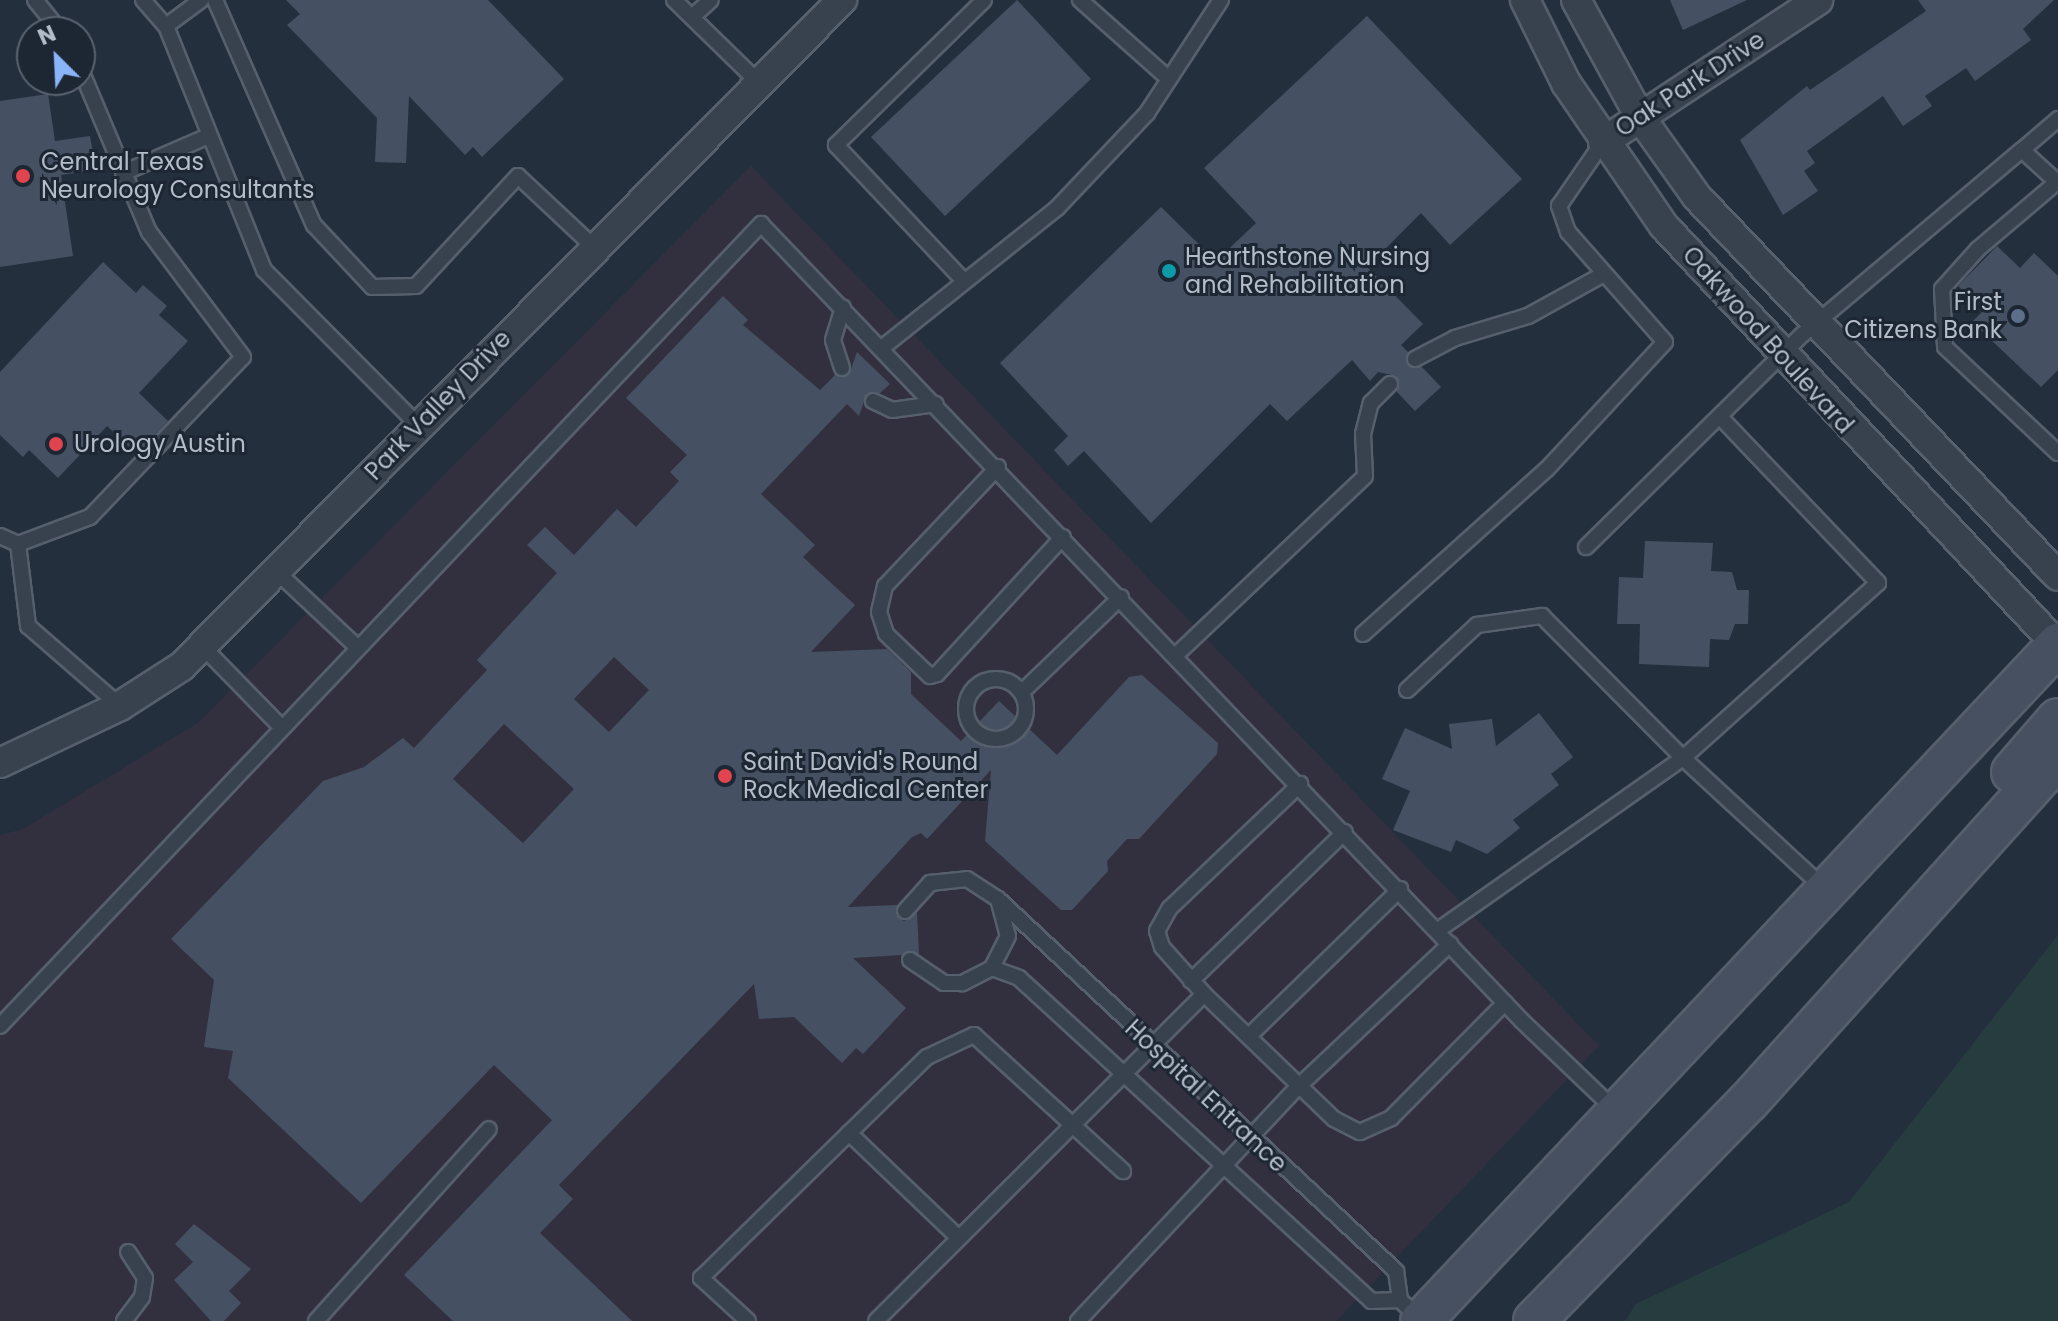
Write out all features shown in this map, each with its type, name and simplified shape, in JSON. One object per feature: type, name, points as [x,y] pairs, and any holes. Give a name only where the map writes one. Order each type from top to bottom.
[{"type":"main road","points":[[1416,1316],[1830,893],[2058,645]]},
{"type":"main road","points":[[1748,1102],[1762,1048],[2058,719]]},
{"type":"main road","points":[[1534,1321],[1748,1102],[2058,758]]},
{"type":"street","name":"Park Valley Drive","points":[[0,763],[120,706],[203,647],[757,81],[842,0]]},
{"type":"street","name":"Oakwood Boulevard","points":[[1525,0],[1603,142],[1664,226],[2058,645]]},
{"type":"street","name":"Oakwood Boulevard","points":[[1576,0],[1640,117],[1697,197],[2058,576]]},
{"type":"street","name":"Oak Park Drive","points":[[1603,142],[1801,5]]},
{"type":"lane","points":[[35,0],[48,16]]},
{"type":"lane","points":[[143,0],[166,26],[206,137],[264,270],[418,425]]},
{"type":"lane","points":[[166,26],[201,0]]},
{"type":"lane","points":[[215,0],[314,225],[372,287],[416,286],[518,176],[594,247]]},
{"type":"lane","points":[[674,0],[757,81]]},
{"type":"lane","points":[[692,17],[711,0]]},
{"type":"lane","points":[[964,281],[836,145],[984,0]]},
{"type":"lane","points":[[1080,0],[1169,79]]},
{"type":"lane","points":[[883,347],[1057,208],[1147,113],[1213,3]]},
{"type":"lane","points":[[0,536],[18,544],[90,517],[243,357],[149,232],[91,96]]},
{"type":"lane","points":[[1586,547],[1723,420],[1782,354],[2058,119]]},
{"type":"lane","points":[[123,173],[206,137]]},
{"type":"lane","points":[[1363,634],[1547,469],[1665,342],[1568,232],[1559,206],[1603,142]]},
{"type":"lane","points":[[2022,150],[2058,182],[1978,249],[1942,289],[1945,347],[2057,453]]},
{"type":"lane","points":[[0,1026],[280,726],[761,224],[998,467],[1505,1003],[1616,1111]]},
{"type":"lane","points":[[1415,359],[1455,338],[1528,316],[1604,274]]},
{"type":"lane","points":[[842,368],[833,340],[843,307]]},
{"type":"lane","points":[[1176,655],[1365,476],[1366,424],[1371,403],[1390,384]]},
{"type":"lane","points":[[873,401],[892,410],[936,404]]},
{"type":"lane","points":[[1438,930],[1683,758],[1878,583],[1723,420]]},
{"type":"lane","points":[[998,467],[885,586],[879,612],[886,634],[930,676],[937,674],[1063,537]]},
{"type":"lane","points":[[18,544],[28,626],[120,706]]},
{"type":"lane","points":[[277,572],[356,646]]},
{"type":"lane","points":[[1022,692],[1121,597]]},
{"type":"lane","points":[[1407,690],[1477,625],[1542,616],[1683,758],[1830,893]]},
{"type":"lane","points":[[203,647],[280,726]]},
{"type":"lane","points":[[999,678],[1022,692],[1027,711],[1019,730],[1001,739],[973,729],[966,711],[975,687],[999,678]]},
{"type":"lane","points":[[1300,784],[1170,908],[1157,931],[1162,947],[1191,981],[1334,1119],[1360,1132],[1391,1118],[1505,1003]]},
{"type":"lane","points":[[1191,981],[1345,832]]},
{"type":"lane","name":"Hospital Entrance","points":[[905,911],[915,895],[948,878],[985,886],[1251,1139],[1396,1271],[1416,1316]]},
{"type":"lane","points":[[1249,1036],[1400,889]]},
{"type":"lane","points":[[910,960],[944,983],[962,983],[992,968],[1008,936],[998,899]]},
{"type":"lane","points":[[1078,1321],[1300,1085],[1450,944]]},
{"type":"lane","name":"Hospital Entrance","points":[[992,968],[1019,978],[1371,1301],[1416,1316]]},
{"type":"lane","points":[[876,1321],[1123,1071],[1204,994]]},
{"type":"lane","points":[[748,1321],[701,1278],[927,1057],[974,1035],[1123,1171]]},
{"type":"lane","points":[[316,1321],[489,1129]]},
{"type":"lane","points":[[849,1133],[959,1238]]},
{"type":"lane","points":[[124,1321],[142,1297],[145,1278],[128,1252]]},
{"type":"shaded area","name":"Saint David's Round Rock Medical Center","points":[[751,166],[1599,1046],[1336,1321],[0,1321],[0,835],[23,829],[198,723]]},
{"type":"green space","points":[[2058,935],[2058,1321],[1625,1321],[1636,1304],[1849,1202]]},
{"type":"building","points":[[286,0],[488,0],[564,79],[482,157],[473,147],[465,155],[409,96],[406,163],[375,162],[377,118],[287,25],[300,14]]},
{"type":"building","points":[[1017,0],[1091,79],[945,216],[871,137]]},
{"type":"building","points":[[1670,0],[1747,0],[1683,30]]},
{"type":"building","points":[[1918,0],[2054,0],[2023,29],[2031,40],[1975,81],[1966,68],[1925,96],[1932,106],[1903,126],[1883,96],[1807,151],[1815,163],[1804,171],[1818,191],[1783,215],[1740,140],[1807,86],[1810,90],[1926,11]]},
{"type":"building","name":"Hearthstone Nursing and Rehabilitation","points":[[1367,16],[1522,179],[1450,245],[1421,213],[1367,267],[1423,324],[1401,345],[1408,352],[1406,363],[1422,367],[1441,387],[1415,411],[1397,392],[1396,376],[1378,372],[1370,381],[1352,360],[1287,421],[1270,404],[1151,523],[1084,451],[1068,466],[1054,450],[1068,436],[1000,363],[1161,207],[1216,261],[1256,223],[1204,168]]},
{"type":"building","points":[[48,96],[55,141],[90,136],[96,170],[61,175],[73,256],[0,267],[0,101]]},
{"type":"building","name":"First Citizens Bank","points":[[1997,246],[2020,268],[2034,253],[2058,276],[2058,370],[2041,387],[1972,322],[1984,310],[1958,286]]},
{"type":"building","points":[[103,262],[136,293],[143,285],[167,306],[159,315],[188,341],[139,393],[168,421],[137,454],[107,426],[58,478],[29,450],[23,457],[0,435],[0,372]]},
{"type":"building","points":[[723,296],[748,320],[743,325],[820,390],[835,375],[849,375],[857,352],[890,384],[880,393],[867,393],[859,416],[847,404],[761,494],[815,545],[803,557],[855,605],[811,652],[887,649],[911,672],[911,694],[961,741],[999,701],[1057,755],[1129,677],[1142,675],[1218,743],[1217,754],[1139,839],[1127,839],[1107,861],[1108,871],[1072,910],[1061,910],[985,841],[991,770],[927,839],[921,833],[912,837],[848,907],[897,905],[896,915],[904,921],[917,912],[919,954],[853,958],[906,1008],[863,1054],[856,1048],[842,1063],[794,1017],[759,1019],[754,984],[559,1185],[573,1199],[540,1233],[632,1321],[453,1321],[404,1275],[552,1120],[494,1065],[361,1203],[228,1078],[233,1051],[204,1047],[214,980],[171,939],[323,781],[364,767],[403,738],[414,748],[487,670],[477,660],[557,573],[527,545],[545,527],[574,555],[617,509],[636,527],[679,481],[670,472],[687,455],[626,398]],"holes":[[[614,657],[649,690],[609,732],[574,699]],[[504,724],[574,789],[523,843],[453,779]]]},
{"type":"building","points":[[1645,541],[1713,543],[1711,571],[1732,572],[1737,590],[1749,590],[1748,624],[1735,624],[1729,640],[1710,639],[1709,667],[1639,664],[1640,624],[1617,624],[1619,577],[1643,578]]},
{"type":"building","points":[[1539,713],[1573,757],[1551,774],[1559,785],[1513,820],[1520,828],[1487,854],[1456,840],[1451,852],[1393,830],[1410,791],[1382,779],[1405,728],[1452,749],[1449,724],[1492,719],[1496,746]]},
{"type":"building","points":[[194,1224],[251,1269],[229,1291],[241,1303],[224,1321],[211,1321],[174,1280],[193,1262],[175,1244]]},
{"type":"place","name":"Central Texas Neurology Consultants","points":[[23,176]]},
{"type":"place","name":"Hearthstone Nursing and Rehabilitation","points":[[1169,271]]},
{"type":"place","name":"First Citizens Bank","points":[[2018,316]]},
{"type":"place","name":"Urology Austin","points":[[56,444]]},
{"type":"place","name":"Saint David's Round Rock Medical Center","points":[[725,776]]}]
